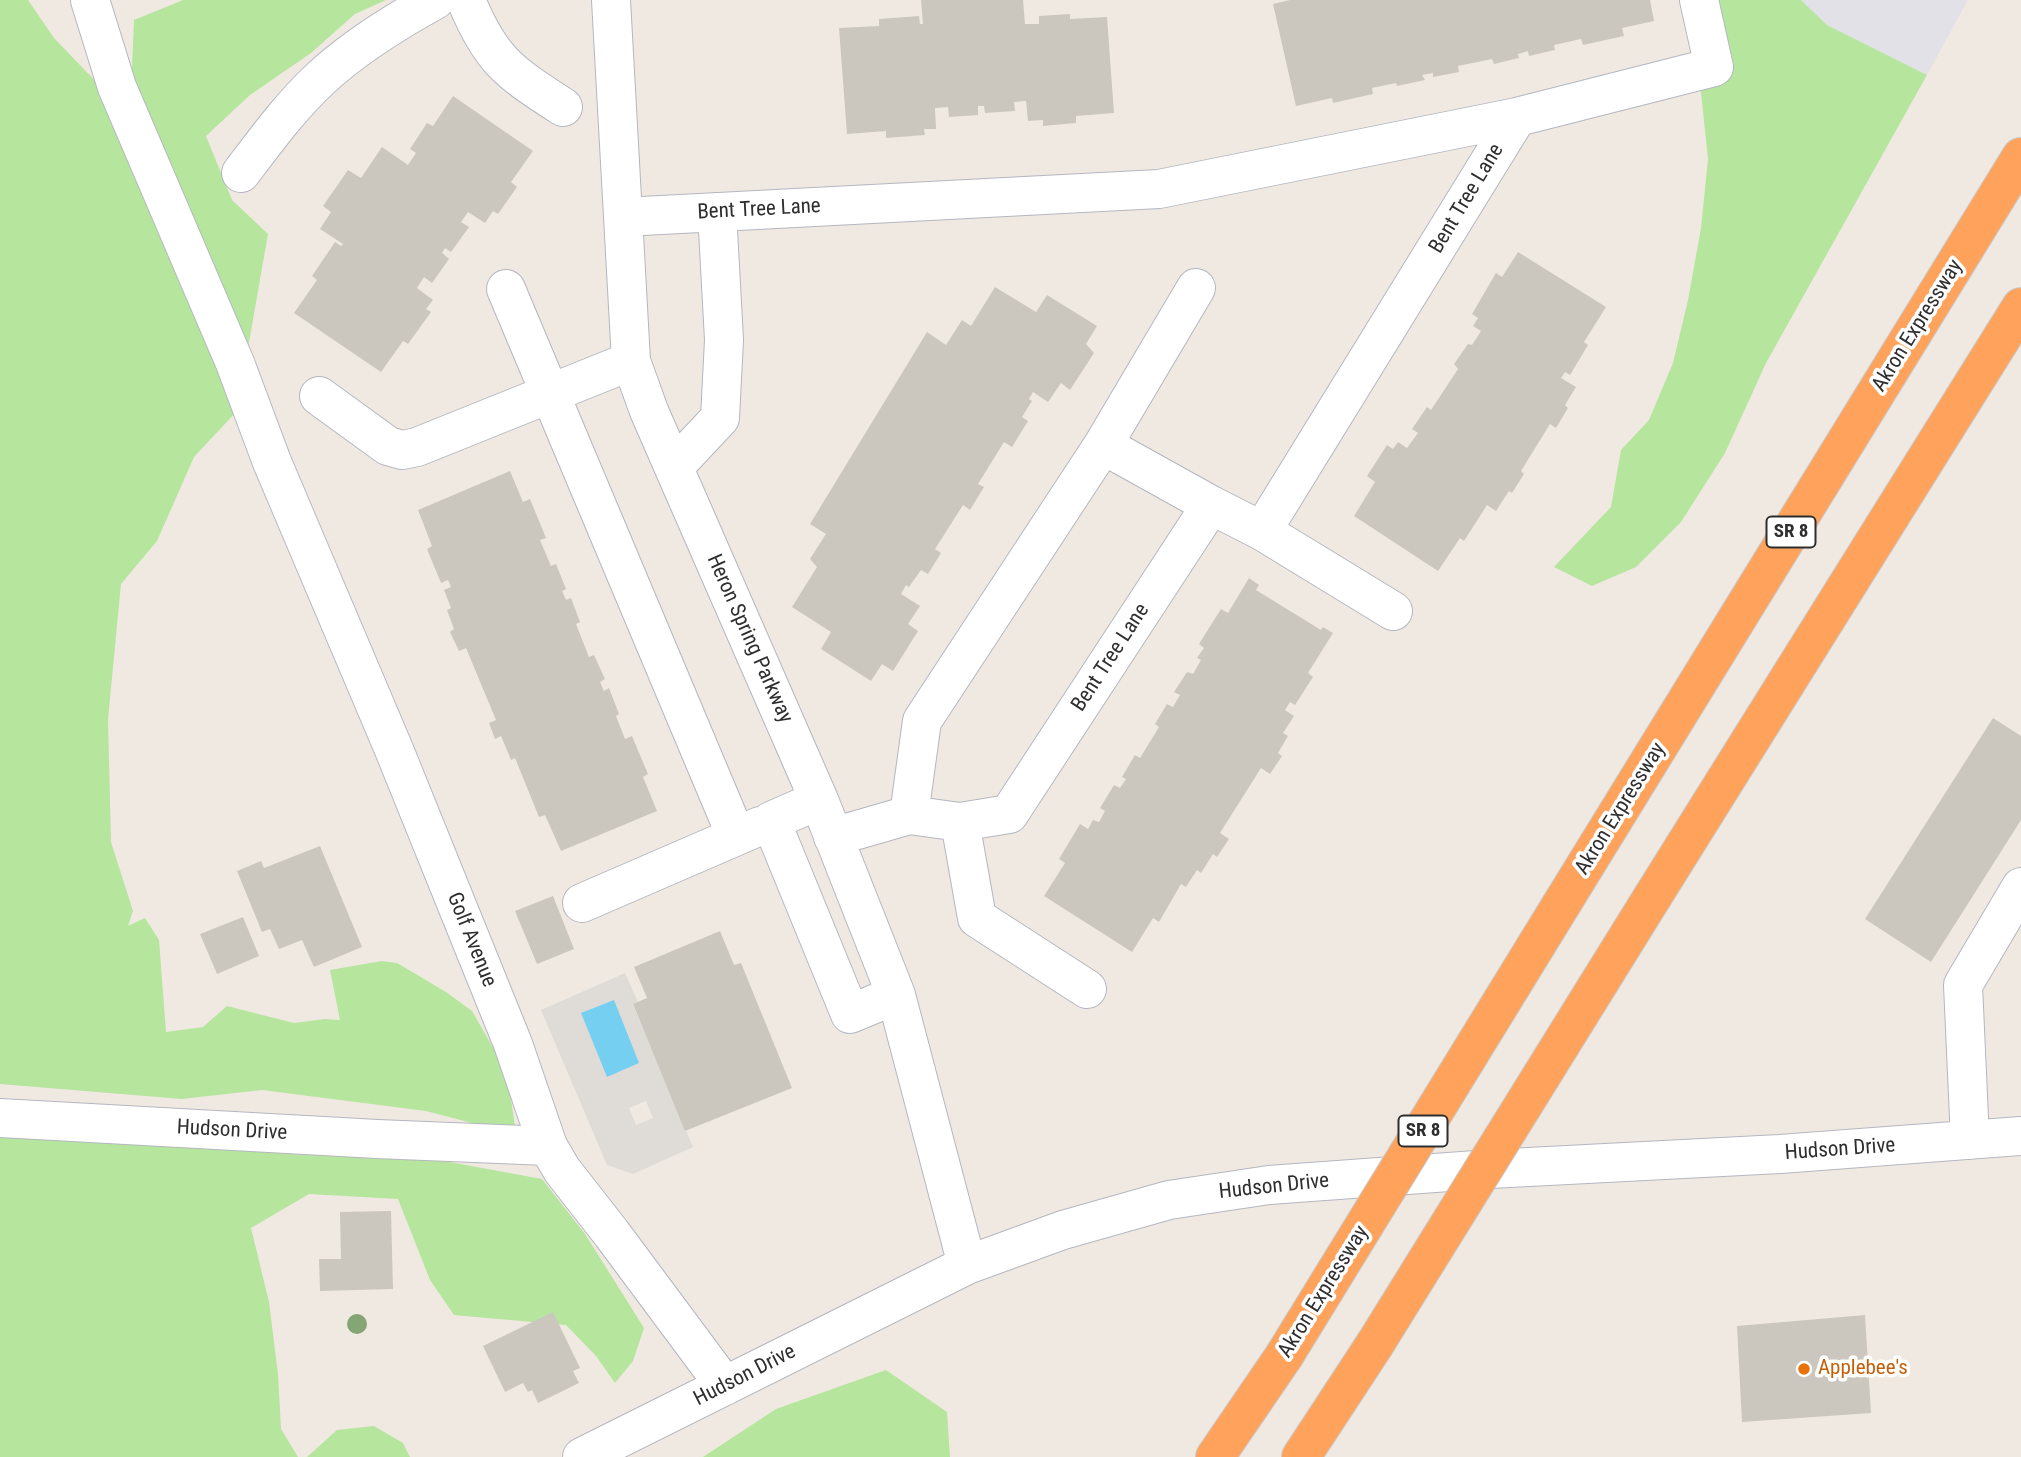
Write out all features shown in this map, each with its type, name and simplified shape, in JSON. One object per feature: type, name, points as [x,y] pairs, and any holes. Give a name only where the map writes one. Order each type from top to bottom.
[{"type":"highway","name":"Akron Expressway","points":[[1215,1457],[1284,1356],[2021,157]]},
{"type":"highway","points":[[1301,1457],[1375,1344],[2021,307]]},
{"type":"highway","points":[[1906,492],[2021,357]]},
{"type":"street","name":"Golf Avenue","points":[[90,0],[117,87],[235,363],[272,462],[395,752],[508,1031],[548,1146],[562,1170],[725,1386]]},
{"type":"street","points":[[241,173],[285,116],[322,77],[391,24],[435,0]]},
{"type":"street","points":[[466,0],[478,29],[492,52],[510,72],[563,107]]},
{"type":"street","name":"Heron Spring Parkway","points":[[611,0],[631,361],[674,467],[819,800],[895,995],[967,1265]]},
{"type":"street","points":[[1517,117],[1714,67],[1699,0]]},
{"type":"street","name":"Bent Tree Lane","points":[[623,217],[1159,189],[1517,117]]},
{"type":"street","name":"Bent Tree Lane","points":[[1262,531],[1517,117]]},
{"type":"street","points":[[674,467],[720,418],[724,340],[717,212]]},
{"type":"street","points":[[909,815],[922,721],[1102,445],[1196,288]]},
{"type":"street","points":[[506,289],[736,836]]},
{"type":"street","points":[[319,396],[388,446],[402,450],[416,447],[631,361]]},
{"type":"street","points":[[1102,445],[1262,531],[1393,611]]},
{"type":"street","name":"Bent Tree Lane","points":[[833,837],[909,815],[960,822],[1009,814],[1212,505]]},
{"type":"street","points":[[582,903],[819,800]]},
{"type":"street","points":[[771,821],[850,1014],[895,995]]},
{"type":"street","points":[[960,822],[977,918],[1087,989]]},
{"type":"street","points":[[1970,1140],[1963,985],[2021,887]]},
{"type":"street","name":"Hudson Drive","points":[[0,1118],[548,1146]]},
{"type":"street","name":"Hudson Drive","points":[[582,1457],[967,1265],[1063,1230],[1169,1200],[1269,1185],[1490,1169],[1780,1154],[2021,1136]]},
{"type":"shaded area","points":[[1801,0],[1968,0],[1927,75],[1827,25]]},
{"type":"shaded area","points":[[625,973],[638,1002],[633,1005],[693,1147],[633,1174],[607,1165],[541,1010]],"holes":[[[646,1101],[653,1118],[636,1125],[629,1108]]]},
{"type":"green space","points":[[0,0],[28,0],[54,38],[130,117],[134,20],[183,0],[386,0],[355,14],[311,53],[250,95],[206,136],[232,200],[268,234],[237,411],[194,457],[157,541],[121,584],[108,719],[111,842],[133,911],[128,926],[145,918],[159,940],[166,1032],[203,1027],[227,1006],[294,1023],[340,1020],[330,970],[382,961],[397,963],[472,1011],[507,1072],[515,1126],[487,1127],[426,1111],[262,1090],[182,1099],[0,1084]]},
{"type":"green space","points":[[1708,0],[1801,0],[1827,25],[1927,75],[1766,363],[1725,453],[1681,522],[1636,567],[1592,586],[1554,567],[1611,507],[1621,450],[1649,420],[1673,363],[1701,228],[1708,159],[1700,83]]},
{"type":"green space","points":[[0,1127],[301,1155],[360,1155],[444,1161],[542,1179],[585,1234],[644,1328],[633,1361],[615,1383],[596,1356],[566,1325],[454,1315],[430,1280],[398,1199],[309,1194],[251,1228],[269,1302],[278,1374],[281,1429],[298,1457],[0,1457]]},
{"type":"green space","points":[[886,1370],[947,1412],[950,1457],[703,1457],[776,1409]]},
{"type":"green space","points":[[374,1426],[403,1443],[410,1457],[307,1457],[337,1430]]},
{"type":"water","points":[[614,1000],[639,1063],[607,1077],[581,1013]]},
{"type":"building","points":[[921,0],[1023,0],[1025,24],[1039,24],[1039,16],[1070,14],[1070,19],[1107,17],[1114,113],[1076,116],[1076,123],[1043,126],[1043,120],[1028,121],[1026,101],[1014,102],[1015,111],[985,113],[984,106],[978,106],[978,115],[949,117],[948,107],[935,108],[936,129],[924,129],[925,135],[886,138],[886,131],[847,134],[839,28],[879,26],[879,19],[919,16],[920,24],[923,24]]},
{"type":"building","points":[[1290,0],[1650,0],[1654,21],[1622,28],[1624,36],[1583,45],[1581,39],[1554,45],[1555,50],[1529,56],[1528,51],[1518,54],[1519,58],[1494,64],[1492,59],[1458,66],[1459,72],[1433,77],[1433,73],[1422,75],[1425,80],[1372,88],[1373,94],[1333,103],[1332,98],[1296,106],[1273,4]]},
{"type":"building","points":[[453,96],[533,151],[511,182],[517,187],[498,214],[493,211],[485,223],[468,212],[461,222],[469,227],[451,252],[445,248],[442,253],[449,259],[432,283],[424,277],[417,288],[433,300],[426,309],[431,312],[408,344],[403,341],[381,372],[294,313],[317,280],[312,276],[335,242],[341,246],[343,244],[320,229],[331,212],[323,206],[348,170],[361,178],[382,147],[408,165],[416,153],[410,149],[427,123],[433,126]]},
{"type":"building","points":[[1518,252],[1606,307],[1584,342],[1588,345],[1570,375],[1565,372],[1561,378],[1576,387],[1556,428],[1550,424],[1521,471],[1524,474],[1512,493],[1509,491],[1496,511],[1487,505],[1464,541],[1460,538],[1438,571],[1354,516],[1375,482],[1367,476],[1387,445],[1393,449],[1398,442],[1407,448],[1418,433],[1412,429],[1427,407],[1431,410],[1458,369],[1454,364],[1481,331],[1473,326],[1478,318],[1472,314],[1496,273],[1502,277]]},
{"type":"building","points":[[995,287],[1036,312],[1047,295],[1097,326],[1086,344],[1094,353],[1070,390],[1061,383],[1048,402],[1033,392],[1029,399],[1032,401],[1022,417],[1028,421],[1012,447],[1004,442],[978,484],[984,487],[970,510],[963,505],[935,549],[941,553],[928,574],[921,570],[901,594],[920,606],[908,624],[918,631],[893,671],[882,664],[871,681],[821,649],[831,632],[792,607],[817,567],[810,559],[826,534],[810,524],[927,332],[946,345],[962,320],[971,326]]},
{"type":"building","points":[[510,471],[523,502],[530,499],[546,538],[540,540],[551,566],[556,564],[566,589],[562,591],[566,600],[571,598],[580,622],[576,624],[589,657],[594,655],[605,679],[600,682],[604,691],[609,688],[625,739],[632,736],[648,774],[643,777],[657,811],[561,851],[545,815],[539,817],[515,758],[511,760],[501,736],[495,739],[489,723],[496,720],[466,648],[459,651],[450,632],[454,629],[447,610],[451,608],[444,590],[451,587],[448,580],[441,583],[427,549],[432,546],[418,510]]},
{"type":"building","points":[[1249,578],[1259,585],[1256,590],[1321,630],[1323,627],[1333,633],[1308,673],[1313,677],[1295,705],[1290,702],[1285,710],[1294,716],[1283,733],[1288,736],[1278,753],[1282,756],[1270,774],[1261,768],[1220,833],[1229,839],[1217,857],[1213,854],[1201,873],[1197,870],[1186,887],[1181,884],[1159,922],[1153,918],[1132,952],[1044,896],[1065,863],[1059,859],[1080,824],[1088,829],[1093,820],[1099,822],[1105,811],[1100,808],[1114,785],[1120,788],[1126,779],[1122,777],[1135,755],[1140,758],[1159,727],[1155,724],[1167,704],[1173,707],[1180,695],[1174,692],[1187,672],[1193,674],[1201,660],[1197,658],[1204,648],[1199,644],[1221,609],[1228,613]]},
{"type":"building","points":[[1993,718],[2021,736],[2021,820],[1931,962],[1865,919]]},
{"type":"building","points":[[320,846],[362,947],[314,967],[302,940],[279,949],[270,929],[262,932],[237,871],[261,861],[264,868]]},
{"type":"building","points":[[553,896],[574,949],[537,964],[515,911]]},
{"type":"building","points":[[243,917],[259,956],[217,974],[200,934]]},
{"type":"building","points":[[720,931],[734,965],[741,963],[792,1088],[685,1131],[633,1004],[647,998],[634,967]]},
{"type":"building","points":[[391,1211],[393,1289],[320,1291],[319,1259],[341,1259],[340,1212]]},
{"type":"building","points":[[553,1312],[580,1368],[573,1371],[579,1383],[538,1403],[532,1390],[528,1392],[523,1383],[505,1392],[483,1346]]},
{"type":"building","name":"Applebee's","points":[[1865,1315],[1871,1413],[1742,1422],[1737,1326]]},
{"type":"place","name":"Applebee's","points":[[1804,1369]]}]
